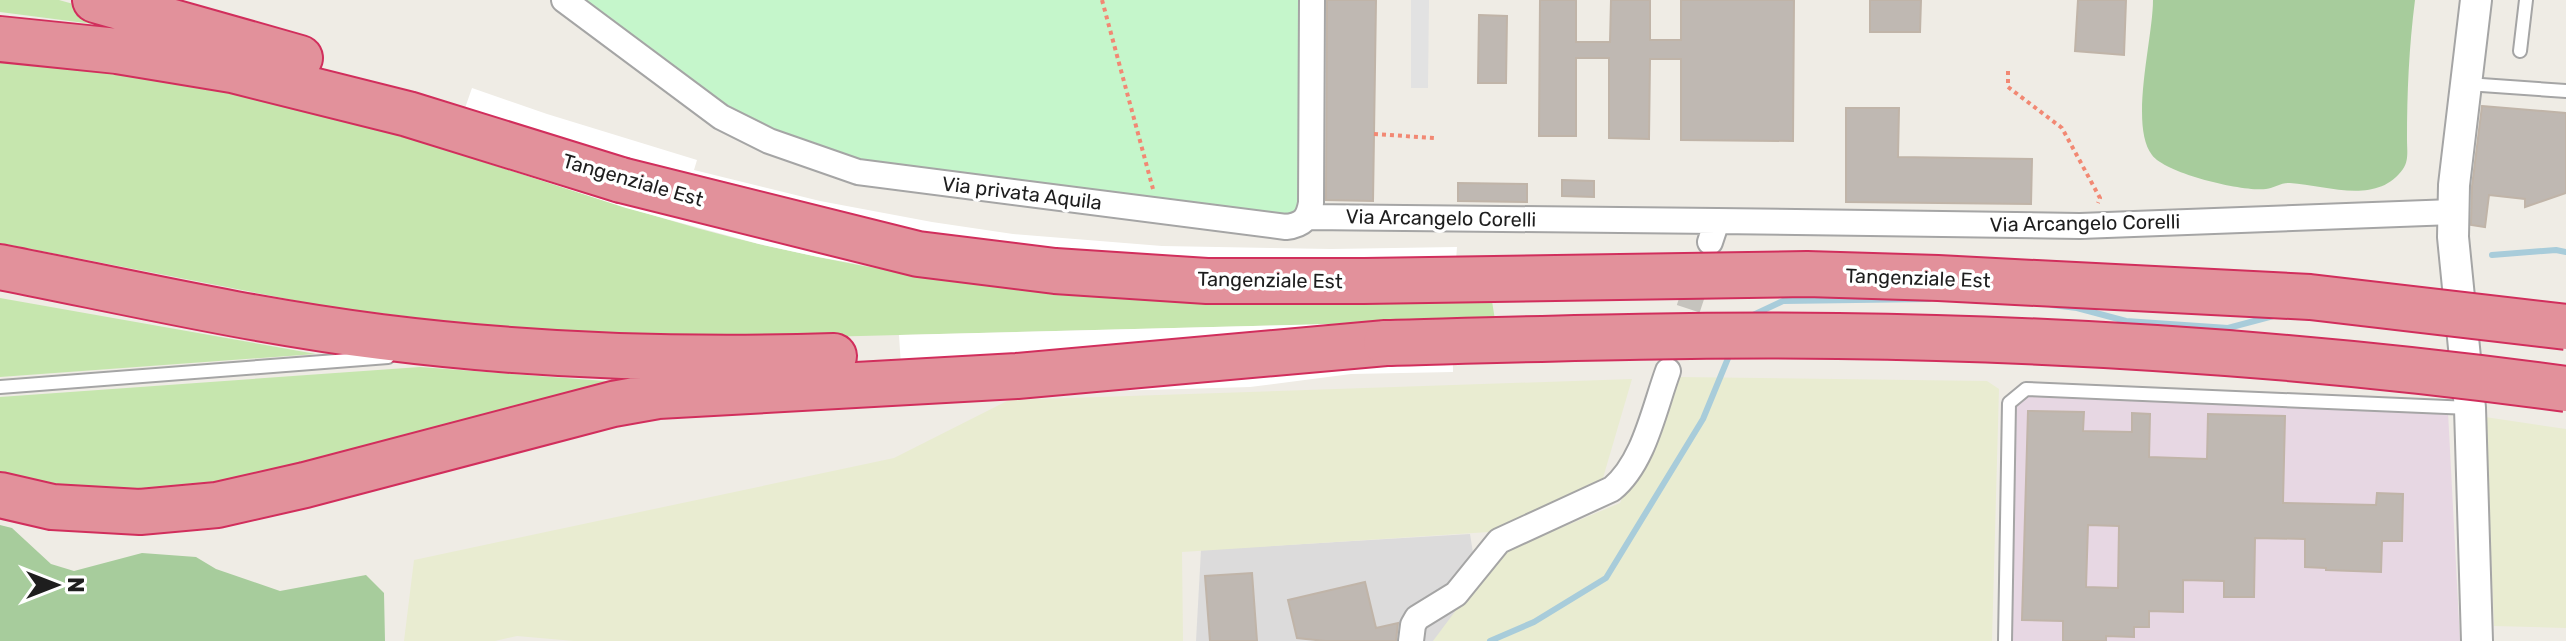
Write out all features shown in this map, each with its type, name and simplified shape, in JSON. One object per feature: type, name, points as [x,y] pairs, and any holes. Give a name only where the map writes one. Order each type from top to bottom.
[{"type":"highway","points":[[95,0],[169,19]]},
{"type":"highway","points":[[125,0],[169,19],[461,119]]},
{"type":"highway","name":"Tangenziale Est","points":[[0,39],[117,51],[232,70],[362,101],[461,119],[558,159],[621,180],[918,254],[1055,271],[1207,281],[1807,274],[1938,278],[2310,297],[2566,327]]},
{"type":"highway","points":[[0,267],[261,318],[381,337],[504,349],[901,369]]},
{"type":"highway","points":[[0,495],[52,507],[140,512],[217,505],[613,404],[658,396],[901,369],[1386,343],[1840,336],[2068,343],[2303,360],[2566,389]]},
{"type":"street","name":"Via privata Aquila","points":[[564,0],[721,117],[769,141],[858,172],[1286,227],[1298,226],[1308,217]]},
{"type":"street","points":[[1308,217],[1311,203],[1312,0]]},
{"type":"street","points":[[2476,0],[2453,212],[2453,237],[2470,408],[2477,641]]},
{"type":"street","name":"Via Arcangelo Corelli","points":[[1308,217],[1714,232],[2080,226],[2453,212]]},
{"type":"street","points":[[1411,641],[1417,618],[1456,594],[1499,541],[1612,489],[1622,480],[1634,465],[1668,371]]},
{"type":"lane","points":[[2520,51],[2526,0]]},
{"type":"lane","points":[[2467,84],[2566,91]]},
{"type":"lane","points":[[427,355],[504,349]]},
{"type":"lane","points":[[0,387],[396,357]]},
{"type":"lane","points":[[2005,641],[2009,403],[2026,389],[2470,408]]},
{"type":"path","points":[[1102,0],[1159,210]]},
{"type":"path","points":[[2008,71],[2008,87],[2055,121],[2068,136],[2100,198],[2099,203],[2094,204]]},
{"type":"path","points":[[1374,134],[1434,138]]},
{"type":"shaded area","points":[[1411,0],[1429,0],[1428,88],[1411,88]]},
{"type":"shaded area","points":[[2028,393],[2448,412],[2460,641],[2009,641],[2014,406]]},
{"type":"shaded area","points":[[1470,534],[1487,641],[1196,641],[1201,550]]},
{"type":"green space","points":[[0,0],[59,0],[148,25],[147,31],[0,12]]},
{"type":"green space","points":[[582,0],[1304,0],[1302,190],[1299,210],[1292,217],[865,163],[768,127],[702,91]]},
{"type":"green space","points":[[2153,0],[2415,0],[2407,104],[2407,155],[2403,169],[2392,180],[2365,190],[2287,183],[2255,189],[2224,185],[2188,175],[2160,162],[2152,155],[2145,141],[2142,124]]},
{"type":"green space","points":[[0,62],[148,78],[295,106],[354,121],[704,230],[892,271],[1023,290],[1158,301],[1301,304],[1492,301],[1495,320],[701,340],[502,328],[329,307],[0,243]]},
{"type":"green space","points":[[0,298],[316,354],[0,377]]},
{"type":"green space","points":[[420,367],[619,382],[229,496],[0,485],[0,397]]},
{"type":"green space","points":[[1679,377],[1987,381],[1999,389],[1992,641],[1433,641],[1498,554],[1620,503]]},
{"type":"green space","points":[[1632,379],[1603,478],[1489,532],[1182,552],[1183,641],[574,641],[517,636],[495,641],[404,641],[414,560],[894,458],[1009,400]]},
{"type":"green space","points":[[2485,417],[2566,429],[2566,628],[2494,626]]},
{"type":"green space","points":[[0,525],[12,528],[51,564],[74,571],[142,553],[196,557],[216,569],[280,591],[366,575],[384,593],[385,641],[0,641]]},
{"type":"pier","points":[[472,88],[697,160],[694,170],[820,201],[932,222],[1013,234],[1162,246],[1331,249],[1457,247],[1453,301],[1284,304],[1110,298],[951,280],[818,257],[626,208],[450,151]]},
{"type":"pier","points":[[1452,321],[1453,372],[1351,374],[1250,387],[903,397],[899,335]]},
{"type":"building","points":[[1327,0],[1376,0],[1373,201],[1326,200]]},
{"type":"building","points":[[1540,0],[1576,0],[1576,42],[1610,42],[1611,0],[1650,0],[1650,40],[1681,40],[1681,0],[1794,0],[1793,141],[1681,140],[1681,59],[1650,59],[1649,139],[1609,138],[1609,58],[1576,58],[1576,136],[1539,136]]},
{"type":"building","points":[[1870,0],[1921,0],[1920,32],[1870,32]]},
{"type":"building","points":[[2078,0],[2126,0],[2124,55],[2075,51]]},
{"type":"building","points":[[1479,15],[1507,16],[1506,83],[1478,83]]},
{"type":"building","points":[[2482,106],[2566,113],[2566,193],[2525,207],[2525,199],[2489,195],[2485,227],[2471,225],[2472,186]]},
{"type":"building","points":[[1846,108],[1899,108],[1898,157],[2032,159],[2031,204],[1846,202]]},
{"type":"building","points":[[1562,180],[1594,181],[1594,197],[1562,196]]},
{"type":"building","points":[[1458,183],[1527,184],[1527,202],[1458,201]]},
{"type":"building","points":[[2028,411],[2084,412],[2083,431],[2132,432],[2132,413],[2150,414],[2149,457],[2207,459],[2208,414],[2285,416],[2283,503],[2376,505],[2377,493],[2403,494],[2402,541],[2382,541],[2381,572],[2305,567],[2305,539],[2255,538],[2254,597],[2224,597],[2224,581],[2183,580],[2183,612],[2149,611],[2149,627],[2134,627],[2134,637],[2106,636],[2106,641],[2063,641],[2063,621],[2022,620]],"holes":[[[2088,525],[2119,526],[2118,588],[2086,587]]]},
{"type":"building","points":[[1252,573],[1257,641],[1210,641],[1205,576]]},
{"type":"building","points":[[1365,582],[1376,628],[1398,623],[1396,641],[1297,638],[1288,600]]},
{"type":"waterway","points":[[2492,255],[2556,250],[2566,252]]},
{"type":"waterway","points":[[1751,316],[1783,301],[1929,299]]},
{"type":"waterway","points":[[2052,305],[2126,321],[2228,328],[2277,315]]},
{"type":"waterway","points":[[1490,641],[1534,622],[1606,578],[1703,419],[1731,351]]},
{"type":"tunnel","points":[[1677,343],[1702,267]]}]
